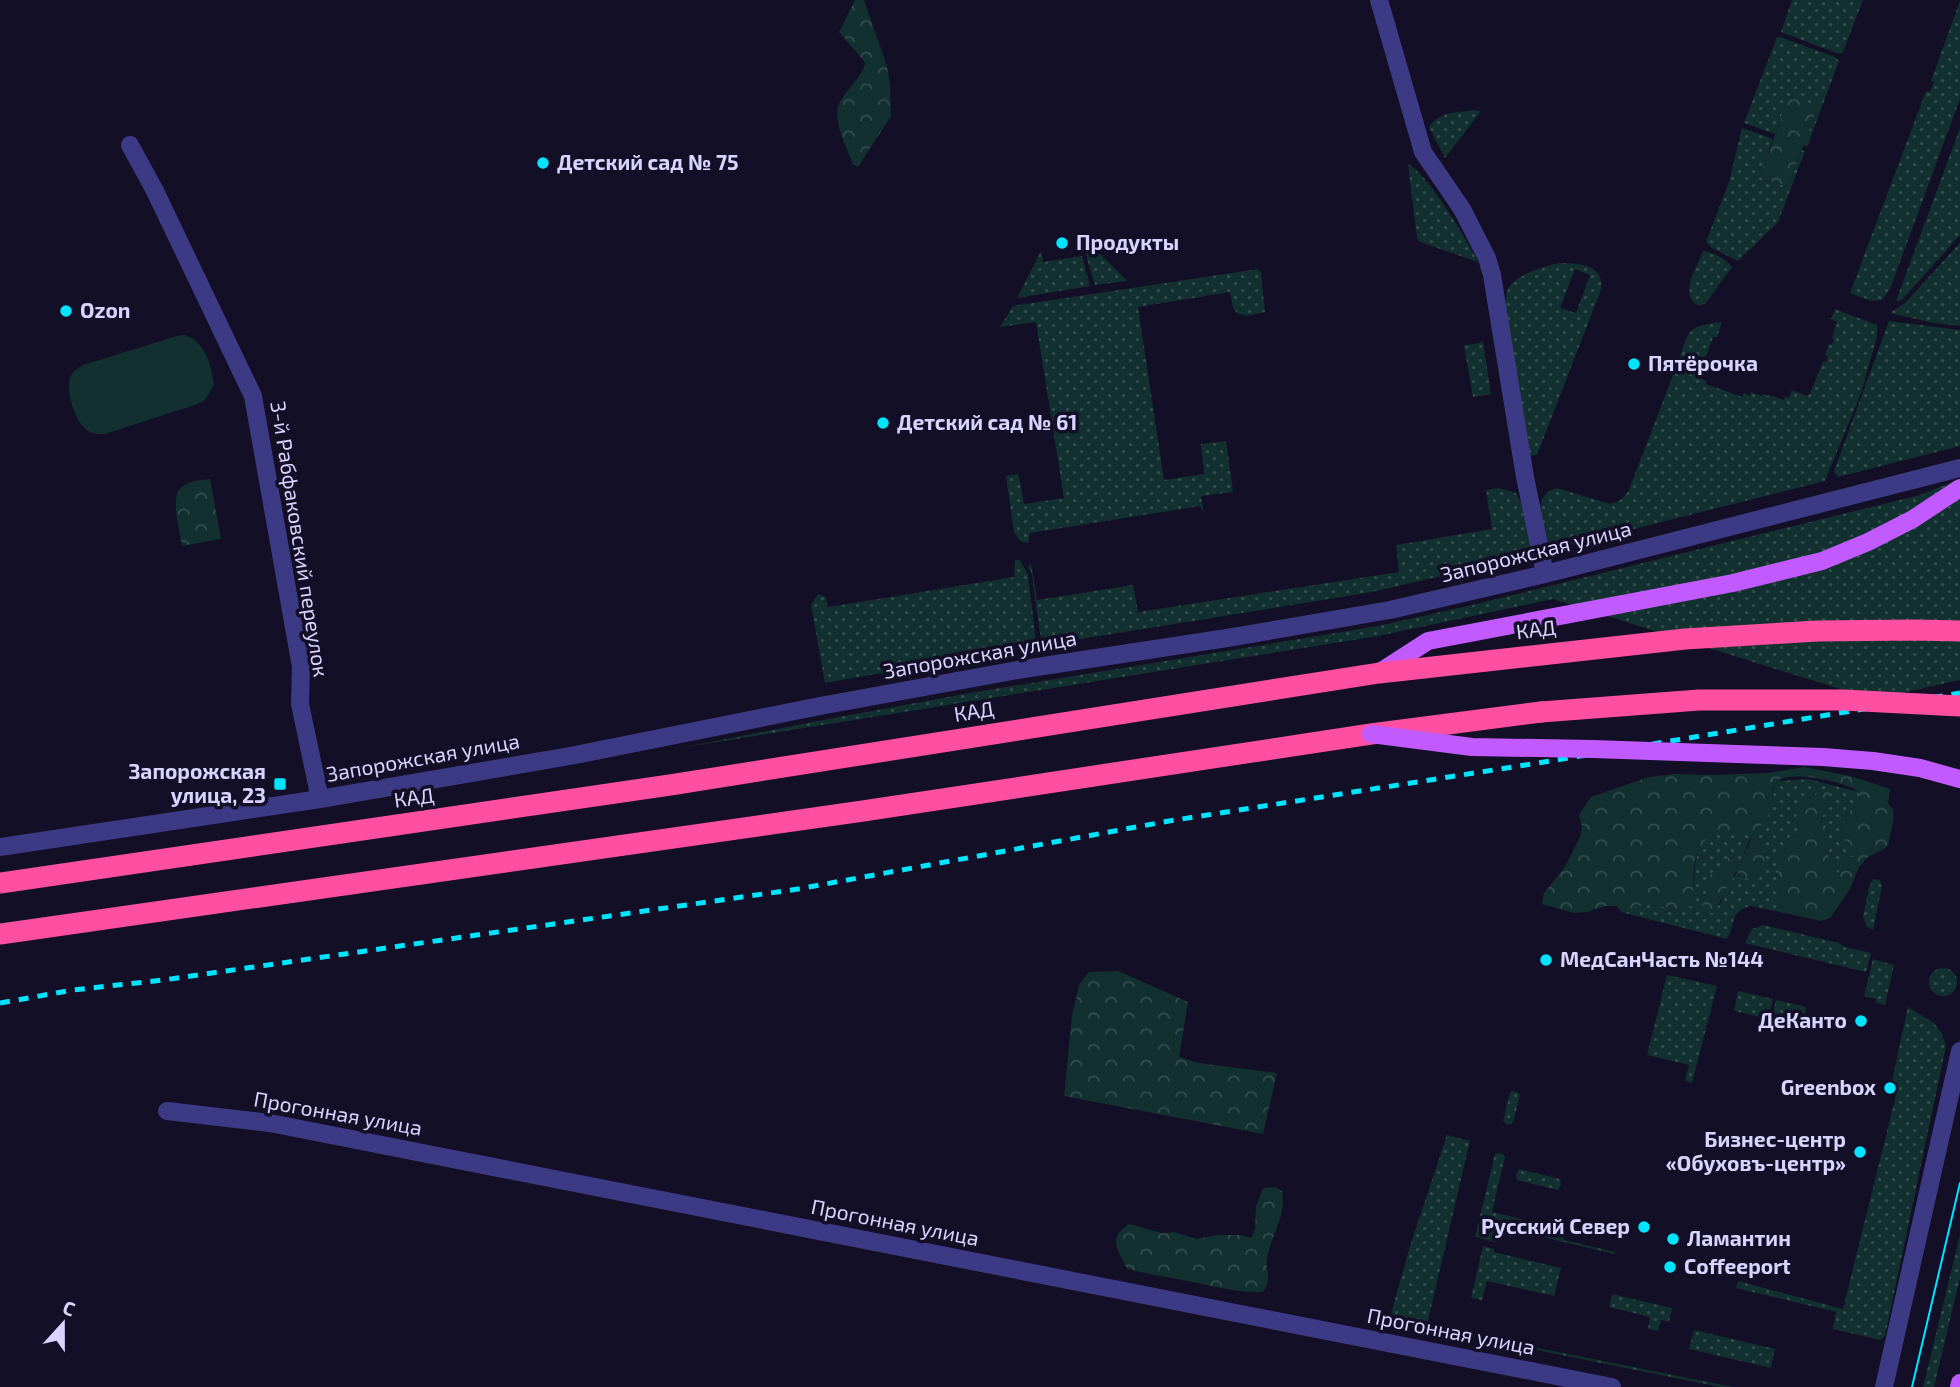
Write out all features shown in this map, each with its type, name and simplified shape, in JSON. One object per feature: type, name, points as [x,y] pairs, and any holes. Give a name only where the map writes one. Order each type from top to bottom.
[{"type":"highway","name":"КАД","points":[[0,883],[670,785],[1379,673],[1685,639],[1817,631],[1960,631]]},
{"type":"highway","points":[[0,934],[877,809],[1371,734],[1541,712],[1699,700],[1843,700],[1960,706]]},
{"type":"main road","points":[[1379,673],[1428,641],[1733,583],[1822,561],[1913,519],[1960,488]]},
{"type":"main road","points":[[1371,734],[1472,747],[1823,757],[1920,768],[1960,779]]},
{"type":"street","points":[[1378,0],[1423,152],[1462,209],[1487,258],[1492,275],[1525,477],[1545,574]]},
{"type":"street","name":"3-й Рабфаковский переулок","points":[[130,145],[155,191],[253,396],[301,667],[300,704],[320,799]]},
{"type":"street","name":"Запорожская улица","points":[[0,847],[320,799],[570,756],[1017,670],[1390,610],[1545,574],[1960,468]]},
{"type":"street","points":[[1884,1387],[1960,1051]]},
{"type":"street","name":"Прогонная улица","points":[[167,1111],[270,1123],[1612,1387]]},
{"type":"green space","points":[[855,0],[864,0],[887,66],[891,116],[858,167],[853,164],[847,150],[837,118],[839,104],[865,65],[839,32]]},
{"type":"green space","points":[[1792,0],[1863,0],[1843,52],[1839,54],[1781,32]]},
{"type":"green space","points":[[1960,1],[1960,99],[1890,289],[1882,300],[1872,301],[1850,293],[1926,91],[1930,92],[1934,82],[1931,81]]},
{"type":"green space","points":[[1777,37],[1835,57],[1839,61],[1807,147],[1803,145],[1818,107],[1789,96],[1775,134],[1744,123]]},
{"type":"green space","points":[[1789,96],[1818,106],[1788,187],[1760,177]]},
{"type":"green space","points":[[1480,111],[1479,114],[1445,158],[1429,127],[1443,115]]},
{"type":"green space","points":[[1742,128],[1773,139],[1760,177],[1788,187],[1802,150],[1805,151],[1778,222],[1738,261],[1706,242],[1729,182]]},
{"type":"green space","points":[[1960,128],[1960,235],[1901,301],[1896,301]]},
{"type":"green space","points":[[1408,164],[1426,180],[1436,194],[1478,262],[1420,242],[1417,238]]},
{"type":"green space","points":[[1083,237],[1127,281],[1095,285]]},
{"type":"green space","points":[[1960,243],[1960,326],[1890,313],[1905,303]]},
{"type":"green space","points":[[1041,251],[1043,262],[1082,256],[1090,286],[1017,298]]},
{"type":"green space","points":[[1703,251],[1719,256],[1732,267],[1706,303],[1699,306],[1693,301],[1689,288]]},
{"type":"green space","points":[[1554,264],[1590,267],[1599,275],[1601,290],[1537,455],[1529,456],[1505,309],[1506,295],[1509,287],[1518,278]],"holes":[[[1575,269],[1590,275],[1576,313],[1560,308]]]},
{"type":"green space","points":[[1258,269],[1261,273],[1265,312],[1247,316],[1237,313],[1233,308],[1230,292],[1138,307],[1164,480],[1204,474],[1201,444],[1226,441],[1233,492],[1201,496],[1204,514],[1200,506],[1030,533],[1028,543],[1020,541],[1014,532],[1006,476],[1017,474],[1019,477],[1024,504],[1064,498],[1036,322],[1000,327],[1013,306]]},
{"type":"green space","points":[[1835,309],[1877,325],[1877,337],[1861,393],[1825,481],[1546,551],[1540,510],[1542,499],[1548,491],[1557,488],[1610,504],[1619,501],[1628,492],[1677,365],[1680,366],[1681,363],[1678,362],[1691,331],[1722,322],[1717,337],[1713,337],[1699,377],[1706,381],[1706,384],[1742,397],[1744,393],[1750,396],[1751,392],[1784,400],[1785,397],[1789,398],[1792,390],[1807,396],[1810,394],[1823,361],[1826,362],[1828,357],[1825,355],[1829,344],[1832,345],[1834,339],[1832,338],[1837,322],[1831,319]]},
{"type":"green space","points":[[1889,321],[1960,330],[1960,446],[1838,477],[1834,471]]},
{"type":"green space","points":[[185,335],[198,343],[209,362],[214,385],[205,400],[105,434],[92,433],[84,427],[70,398],[69,382],[74,371],[83,365]]},
{"type":"green space","points":[[1483,342],[1491,394],[1473,397],[1464,346]]},
{"type":"green space","points":[[210,479],[221,539],[182,546],[176,509],[179,490],[193,481]]},
{"type":"green space","points":[[1960,479],[1960,680],[1879,698],[1844,690],[1553,599],[1378,636],[680,748],[970,693],[1378,626],[1920,495]]},
{"type":"green space","points":[[1499,488],[1516,493],[1525,511],[1532,555],[1372,592],[1044,645],[1041,640],[1032,575],[1028,567],[1031,563],[1037,600],[1133,585],[1138,612],[1399,572],[1396,545],[1492,529],[1486,490]]},
{"type":"green space","points":[[1015,560],[1020,560],[1028,575],[1035,646],[825,683],[811,605],[818,594],[826,597],[828,607],[1014,577]]},
{"type":"green space","points":[[1804,767],[1850,776],[1890,789],[1888,803],[1893,809],[1894,817],[1888,845],[1868,857],[1859,867],[1850,889],[1831,917],[1821,921],[1785,913],[1775,870],[1788,838],[1805,833],[1796,818],[1801,801],[1814,797],[1819,791],[1829,791],[1829,801],[1821,820],[1827,827],[1829,859],[1839,875],[1849,857],[1858,857],[1841,836],[1846,816],[1860,802],[1859,792],[1842,784],[1801,777],[1789,777],[1774,785],[1769,814],[1758,828],[1741,835],[1723,834],[1707,839],[1695,862],[1692,905],[1677,908],[1645,905],[1621,912],[1617,906],[1605,906],[1574,913],[1542,904],[1544,893],[1565,867],[1580,837],[1582,826],[1579,815],[1591,797],[1649,777],[1674,774],[1768,773]]},
{"type":"green space","points":[[1808,779],[1859,792],[1860,802],[1846,816],[1841,836],[1858,857],[1849,857],[1844,862],[1839,876],[1829,859],[1827,827],[1821,820],[1829,801],[1806,833],[1788,838],[1775,870],[1785,913],[1751,906],[1744,908],[1736,915],[1727,939],[1621,912],[1645,905],[1676,908],[1692,905],[1695,867],[1704,841],[1718,834],[1740,835],[1773,798],[1774,784],[1777,781]],"holes":[[[1750,838],[1759,846],[1731,881],[1720,905],[1702,905],[1709,876],[1730,857],[1734,863],[1741,862]]]},
{"type":"green space","points":[[1753,835],[1759,846],[1765,849],[1766,863],[1761,874],[1755,881],[1742,877],[1738,871],[1714,914],[1703,910],[1709,876],[1730,856],[1734,863],[1741,862]]},
{"type":"green space","points":[[1874,879],[1880,880],[1882,886],[1873,930],[1867,927],[1863,917],[1870,883]]},
{"type":"green space","points":[[1763,925],[1871,953],[1866,972],[1745,943],[1752,929]]},
{"type":"green space","points":[[1873,959],[1894,965],[1885,1005],[1864,996]]},
{"type":"green space","points":[[1943,968],[1953,972],[1957,982],[1953,992],[1943,996],[1933,992],[1929,982],[1933,972]]},
{"type":"green space","points":[[1118,971],[1188,1002],[1179,1057],[1199,1063],[1277,1073],[1263,1134],[1064,1096],[1072,1016],[1079,985],[1089,972]]},
{"type":"green space","points":[[1667,975],[1717,986],[1692,1083],[1685,1081],[1689,1065],[1647,1055]]},
{"type":"green space","points":[[1738,991],[1773,999],[1768,1019],[1734,1011]]},
{"type":"green space","points":[[1776,1000],[1806,1007],[1805,1014],[1789,1011],[1787,1017],[1773,1014]]},
{"type":"green space","points":[[1908,1007],[1934,1023],[1946,1046],[1885,1336],[1880,1340],[1833,1329],[1836,1312],[1736,1288],[1738,1281],[1843,1309],[1898,1087],[1891,1085]]},
{"type":"green space","points":[[1512,1091],[1520,1095],[1513,1123],[1507,1125],[1503,1121]]},
{"type":"green space","points":[[1447,1135],[1470,1141],[1426,1329],[1389,1321],[1410,1246]]},
{"type":"green space","points":[[1495,1154],[1505,1157],[1492,1212],[1566,1230],[1564,1240],[1615,1254],[1500,1227],[1495,1242],[1475,1237]]},
{"type":"green space","points":[[1519,1169],[1560,1179],[1561,1185],[1558,1190],[1517,1180]]},
{"type":"green space","points":[[1275,1187],[1282,1191],[1283,1200],[1281,1217],[1267,1258],[1268,1279],[1263,1292],[1225,1289],[1127,1269],[1116,1245],[1118,1234],[1129,1224],[1196,1239],[1218,1235],[1251,1238],[1255,1229],[1256,1207],[1263,1188]]},
{"type":"green space","points":[[1960,1235],[1960,1278],[1934,1387],[1923,1387]]},
{"type":"green space","points":[[1483,1246],[1494,1249],[1494,1252],[1561,1268],[1554,1296],[1487,1281],[1482,1300],[1471,1298]]},
{"type":"green space","points":[[1612,1294],[1672,1308],[1669,1322],[1661,1320],[1658,1331],[1648,1329],[1650,1317],[1609,1307]]},
{"type":"green space","points":[[1694,1330],[1775,1349],[1771,1368],[1689,1349]]},
{"type":"green space","points":[[1463,1333],[1733,1387],[1720,1387],[1462,1335]]},
{"type":"tram line","points":[[1912,1387],[1960,1183]]},
{"type":"railway","points":[[0,1003],[73,990],[163,980],[798,889],[1169,821],[1960,693]]},
{"type":"place","name":"Детский сад № 75","points":[[543,163]]},
{"type":"place","name":"Продукты","points":[[1062,243]]},
{"type":"place","name":"Ozon","points":[[66,311]]},
{"type":"place","name":"Пятёрочка","points":[[1634,364]]},
{"type":"place","name":"Детский сад № 61","points":[[883,423]]},
{"type":"place","name":"Запорожская улица, 23","points":[[280,784]]},
{"type":"place","name":"МедСанЧасть №144","points":[[1546,960]]},
{"type":"place","name":"ДеКанто","points":[[1861,1021]]},
{"type":"place","name":"Greenbox","points":[[1890,1088]]},
{"type":"place","name":"Бизнес-центр «Обуховъ-центр»","points":[[1860,1152]]},
{"type":"place","name":"Русский Cевер","points":[[1644,1227]]},
{"type":"place","name":"Ламантин","points":[[1673,1239]]},
{"type":"place","name":"Coffeeport","points":[[1670,1267]]}]
